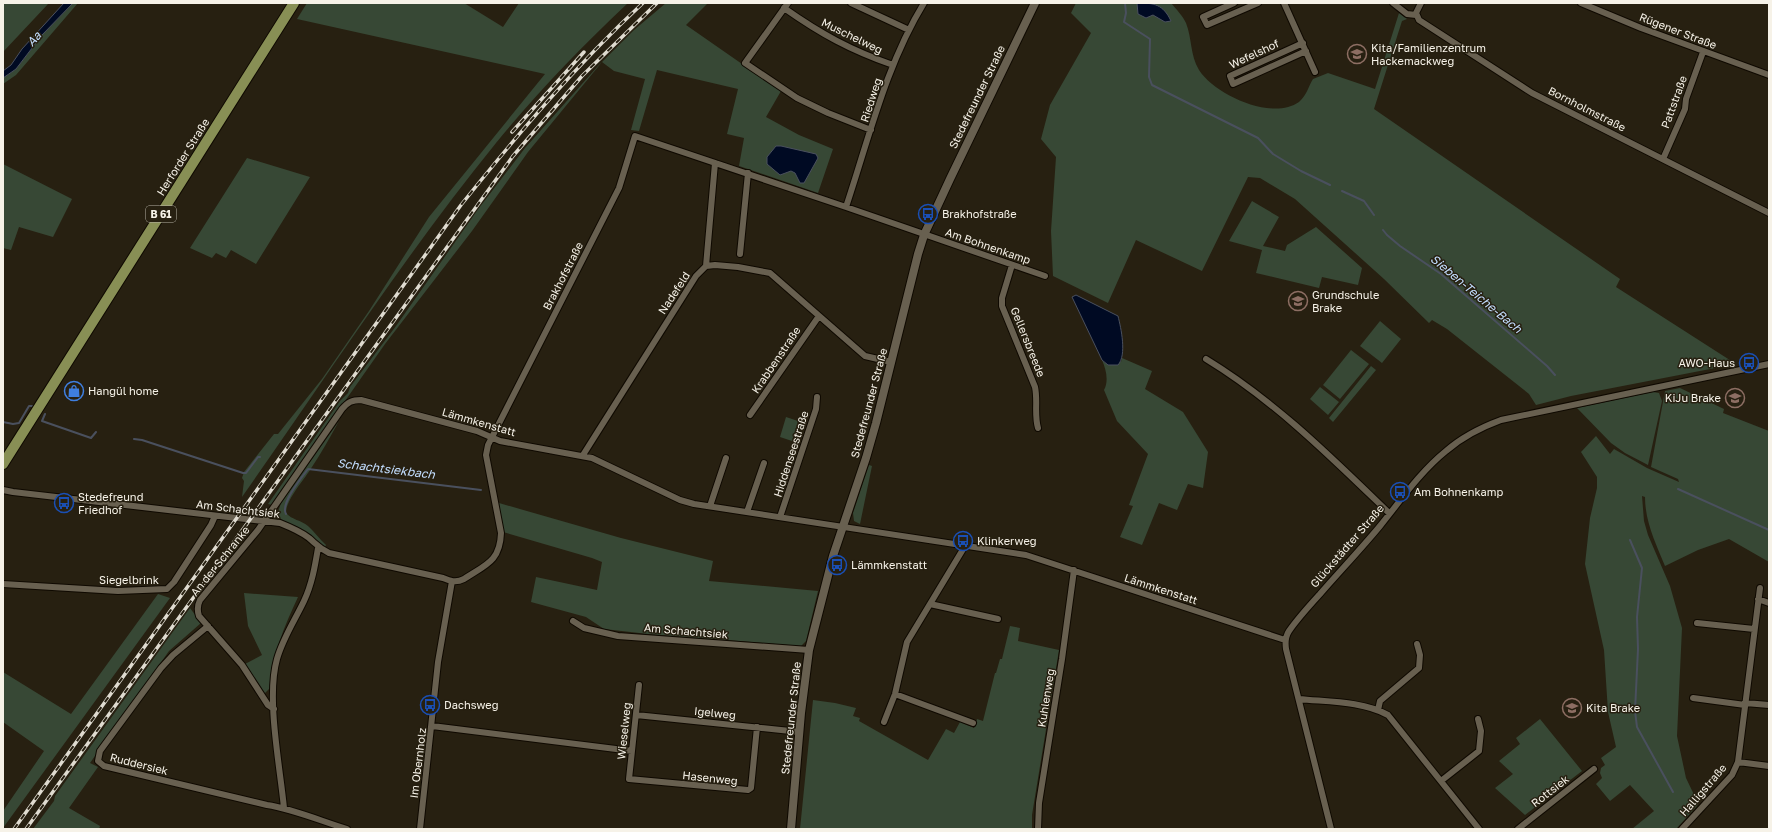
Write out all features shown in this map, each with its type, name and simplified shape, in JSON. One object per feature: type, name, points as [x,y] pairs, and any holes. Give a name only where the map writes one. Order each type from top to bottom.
[{"type":"main road","name":"Herforder Straße","points":[[3,464],[294,3]]},
{"type":"street","points":[[851,3],[909,30]]},
{"type":"street","name":"Riedweg","points":[[846,207],[893,65],[909,30],[924,3]]},
{"type":"street","name":"Stedefreunder Straße","points":[[791,829],[796,731],[805,650],[842,526],[868,453],[924,235],[1035,3]]},
{"type":"street","points":[[1234,3],[1203,17],[1207,25],[1258,3]]},
{"type":"street","points":[[1284,3],[1315,72]]},
{"type":"street","name":"Bornholmstraße","points":[[1393,3],[1407,14],[1416,16],[1422,22],[1529,91],[1769,213]]},
{"type":"street","points":[[1416,16],[1420,3]]},
{"type":"street","name":"Rügener Straße","points":[[1581,3],[1703,52],[1769,75]]},
{"type":"street","points":[[786,6],[745,63],[797,98],[828,113],[871,130]]},
{"type":"street","name":"Muschelweg","points":[[786,6],[834,41],[870,57],[893,65]]},
{"type":"street","name":"Wefelshof","points":[[1302,43],[1230,76],[1233,84],[1306,51]]},
{"type":"street","name":"Pattstraße","points":[[1662,159],[1684,109],[1686,99],[1703,52]]},
{"type":"street","name":"Brakhofstraße","points":[[459,582],[497,555],[501,543],[501,533],[486,455],[488,445],[619,188],[635,136],[715,162],[924,235]]},
{"type":"street","points":[[715,162],[706,266],[715,265],[738,267],[770,274],[865,356],[891,362]]},
{"type":"street","points":[[740,254],[748,174]]},
{"type":"street","name":"Am Bohnenkamp","points":[[924,235],[1045,276]]},
{"type":"street","name":"Gellersbreede","points":[[1012,265],[1002,303],[1035,387],[1035,417],[1038,428]]},
{"type":"street","name":"Nadefeld","points":[[583,455],[696,276],[706,266]]},
{"type":"street","name":"Krabbenstraße","points":[[750,415],[818,316]]},
{"type":"street","points":[[1206,359],[1230,373],[1264,399],[1328,454],[1389,513]]},
{"type":"street","name":"Glückstädter Straße","points":[[1285,640],[1290,630],[1302,614],[1416,482],[1447,450],[1466,437],[1490,424],[1536,412],[1769,364]]},
{"type":"street","name":"Hiddenseestraße","points":[[780,517],[816,409],[817,397]]},
{"type":"street","name":"Lämmkenstatt","points":[[265,521],[342,409],[348,402],[361,400],[477,431],[500,441],[583,455],[680,500],[747,512],[1026,555],[1285,640]]},
{"type":"street","points":[[710,506],[726,458]]},
{"type":"street","points":[[747,512],[764,463]]},
{"type":"street","name":"Am Schachtsiek","points":[[3,490],[280,523],[295,529],[308,537],[318,548],[329,553],[459,582]]},
{"type":"street","name":"Siegelbrink","points":[[3,584],[118,591],[167,589],[174,582],[211,525],[215,516]]},
{"type":"street","name":"An der Schranke","points":[[265,521],[200,600],[197,610],[199,616],[242,665],[268,705],[274,708]]},
{"type":"street","points":[[884,722],[895,694],[907,642],[965,546]]},
{"type":"street","points":[[284,808],[274,708],[274,678],[277,659],[313,577],[318,548]]},
{"type":"street","name":"Kuhlenweg","points":[[1038,829],[1038,809],[1062,660],[1074,570]]},
{"type":"street","name":"Im Obernholz","points":[[420,829],[438,662],[452,581]]},
{"type":"street","name":"Halligstraße","points":[[1682,829],[1732,775],[1738,762],[1760,588]]},
{"type":"street","points":[[1758,599],[1769,603]]},
{"type":"street","points":[[930,604],[998,619]]},
{"type":"street","name":"Am Schachtsiek","points":[[573,621],[584,628],[618,636],[805,650]]},
{"type":"street","points":[[1696,623],[1754,629]]},
{"type":"street","name":"Ruddersiek","points":[[208,626],[173,655],[161,668],[100,751],[98,761],[104,766],[284,808],[301,815],[347,829]]},
{"type":"street","points":[[1285,640],[1331,829]]},
{"type":"street","points":[[1378,710],[1380,701],[1418,668],[1420,655],[1417,644]]},
{"type":"street","name":"Wieselweg","points":[[629,779],[639,685]]},
{"type":"street","points":[[895,694],[973,723]]},
{"type":"street","points":[[1693,698],[1745,704],[1769,705]]},
{"type":"street","points":[[1299,699],[1365,706],[1388,715],[1479,829]]},
{"type":"street","name":"Igelweg","points":[[636,715],[796,731]]},
{"type":"street","points":[[1441,781],[1479,751],[1481,731],[1478,719]]},
{"type":"street","points":[[432,726],[632,751]]},
{"type":"street","name":"Hasenweg","points":[[629,779],[748,790],[751,788],[757,727]]},
{"type":"street","name":"Halligstraße","points":[[1738,762],[1769,766]]},
{"type":"street","name":"Rottsiek","points":[[1518,829],[1594,769]]},
{"type":"green space","points":[[3,3],[49,3],[3,52]]},
{"type":"green space","points":[[73,3],[78,3],[16,75],[3,84],[3,78],[16,69],[42,35]]},
{"type":"green space","points":[[307,3],[464,3],[503,27],[519,3],[628,3],[576,53],[543,88],[462,186],[366,318],[242,497],[244,481],[242,478],[244,472],[274,434],[278,434],[322,379],[369,311],[429,217],[545,74],[297,19]]},
{"type":"green space","points":[[666,3],[708,3],[686,25],[781,91],[766,117],[799,135],[833,149],[818,193],[739,166],[744,138],[727,134],[738,89],[657,70],[639,131],[631,130],[645,79],[614,71],[602,62],[634,30]]},
{"type":"green space","points":[[1076,3],[1171,3],[1186,23],[1196,64],[1207,79],[1231,96],[1260,107],[1274,109],[1288,107],[1299,102],[1306,94],[1313,79],[1328,73],[1375,89],[1399,13],[1407,19],[1402,21],[1374,109],[1620,279],[1616,287],[1736,364],[1571,396],[1536,405],[1529,394],[1447,329],[1432,320],[1429,323],[1384,279],[1295,199],[1260,178],[1248,177],[1202,271],[1136,240],[1108,303],[1053,276],[1051,231],[1056,157],[1041,139],[1050,105],[1091,33],[1071,13]]},
{"type":"green space","points":[[602,62],[528,152],[472,231],[385,344],[272,505],[268,504],[479,208],[525,148]]},
{"type":"green space","points":[[247,158],[310,177],[256,264],[231,250],[226,258],[216,253],[212,258],[190,248]]},
{"type":"green space","points":[[3,164],[72,199],[53,237],[19,227],[11,250],[3,248]]},
{"type":"green space","points":[[1252,201],[1279,217],[1263,246],[1285,251],[1287,245],[1316,227],[1362,268],[1358,285],[1322,277],[1319,288],[1256,273],[1262,250],[1229,241]]},
{"type":"green space","points":[[1380,321],[1401,339],[1382,363],[1360,346]]},
{"type":"green space","points":[[1351,350],[1369,364],[1340,399],[1323,385]]},
{"type":"green space","points":[[1122,358],[1152,371],[1145,389],[1183,412],[1208,452],[1203,488],[1188,484],[1177,510],[1159,503],[1142,545],[1120,537],[1133,506],[1129,505],[1148,454],[1117,421],[1104,390],[1106,386],[1106,375],[1102,360],[1105,363],[1121,362]]},
{"type":"green space","points":[[1371,366],[1376,370],[1333,422],[1329,418]]},
{"type":"green space","points":[[1320,387],[1339,402],[1328,415],[1310,399]]},
{"type":"green space","points":[[1680,388],[1724,409],[1723,413],[1769,431],[1769,562],[1729,539],[1698,550],[1665,566],[1649,524],[1645,506],[1645,497],[1642,496],[1644,521],[1648,535],[1670,586],[1682,628],[1677,736],[1686,778],[1698,803],[1676,829],[1632,829],[1654,811],[1630,785],[1610,801],[1596,784],[1602,778],[1600,773],[1601,768],[1605,765],[1601,758],[1616,747],[1608,712],[1604,650],[1585,564],[1590,518],[1597,488],[1597,477],[1581,452],[1596,436],[1610,454],[1614,449],[1647,468],[1679,482],[1678,479],[1651,467],[1665,391]]},
{"type":"green space","points":[[1653,392],[1659,393],[1662,401],[1648,465],[1625,453],[1611,443],[1577,408]]},
{"type":"green space","points":[[786,417],[798,421],[792,441],[780,437]]},
{"type":"green space","points":[[339,421],[318,458],[289,502],[286,513],[308,526],[326,545],[325,547],[298,527],[282,520],[278,516],[278,512],[281,503]]},
{"type":"green space","points":[[869,465],[872,466],[860,524],[854,521],[853,513]]},
{"type":"green space","points":[[499,503],[621,538],[713,561],[709,581],[818,591],[806,641],[801,646],[604,629],[586,617],[531,602],[536,577],[597,590],[602,562],[503,532]]},
{"type":"green space","points":[[244,593],[298,597],[288,619],[276,653],[270,688],[264,694],[245,664],[262,655],[248,626]]},
{"type":"green space","points":[[158,594],[170,598],[3,828],[3,811],[44,751],[3,722],[3,672],[71,714]]},
{"type":"green space","points":[[190,608],[201,623],[169,651],[90,763],[98,767],[69,808],[100,826],[99,829],[33,829],[54,801],[55,796]]},
{"type":"green space","points":[[1010,626],[1020,628],[1018,641],[1059,650],[1032,815],[1032,829],[800,829],[813,700],[856,708],[853,716],[860,718],[859,721],[928,760],[946,729],[954,733],[960,722],[974,728],[977,719],[983,721],[995,673],[1000,659],[1002,659]]},
{"type":"green space","points":[[1540,719],[1582,771],[1525,815],[1495,788],[1513,774],[1499,761],[1520,744],[1516,738]]},
{"type":"water","name":"Aa","points":[[64,3],[73,3],[42,35],[16,69],[3,78],[3,71],[11,65],[22,49]]},
{"type":"water","points":[[1137,3],[1153,4],[1161,8],[1165,11],[1171,21],[1165,22],[1153,15],[1146,18],[1138,14]]},
{"type":"water","points":[[776,146],[816,154],[818,158],[804,183],[800,183],[795,173],[791,171],[780,175],[767,164],[767,157]]},
{"type":"water","points":[[1076,295],[1118,316],[1123,348],[1121,361],[1118,365],[1108,365],[1102,360],[1072,297]]},
{"type":"waterway","name":"Sieben-Teiche-Bach","points":[[1125,3],[1126,13],[1124,22],[1150,39],[1149,77],[1152,85],[1258,138],[1273,154],[1301,171],[1330,185]]},
{"type":"waterway","name":"Sieben-Teiche-Bach","points":[[1342,191],[1364,201],[1374,215]]},
{"type":"waterway","name":"Sieben-Teiche-Bach","points":[[1383,230],[1400,246],[1441,274],[1547,366],[1555,375]]},
{"type":"waterway","name":"Schachtsiekbach","points":[[3,422],[13,424],[19,423],[29,406],[32,406]]},
{"type":"waterway","name":"Schachtsiekbach","points":[[45,414],[42,421],[91,438],[96,432]]},
{"type":"waterway","name":"Schachtsiekbach","points":[[134,439],[142,440],[243,473],[246,473],[258,457],[260,457]]},
{"type":"waterway","name":"Schachtsiekbach","points":[[286,514],[285,510],[288,498],[308,469],[481,490]]},
{"type":"waterway","name":"Sieben-Teiche-Bach","points":[[1678,489],[1769,530]]},
{"type":"waterway","points":[[1630,540],[1642,568],[1637,617],[1638,649],[1635,711],[1637,727],[1673,792]]},
{"type":"railway","points":[[14,829],[461,205],[504,152],[571,75],[643,3]]},
{"type":"railway","points":[[26,829],[513,156],[582,76],[657,3]]},
{"type":"railway","points":[[512,132],[584,52]]},
{"type":"place","name":"Kita/Familienzentrum Hackemackweg","points":[[1357,54]]},
{"type":"place","name":"Brakhofstraße","points":[[928,214]]},
{"type":"place","name":"Grundschule Brake","points":[[1298,301]]},
{"type":"place","name":"AWO-Haus","points":[[1749,363]]},
{"type":"place","name":"Hangül home","points":[[74,391]]},
{"type":"place","name":"KiJu Brake","points":[[1735,398]]},
{"type":"place","name":"Am Bohnenkamp","points":[[1400,492]]},
{"type":"place","name":"Stedefreund Friedhof","points":[[64,503]]},
{"type":"place","name":"Klinkerweg","points":[[963,541]]},
{"type":"place","name":"Lämmkenstatt","points":[[837,565]]},
{"type":"place","name":"Dachsweg","points":[[430,705]]},
{"type":"place","name":"Kita Brake","points":[[1572,708]]}]
